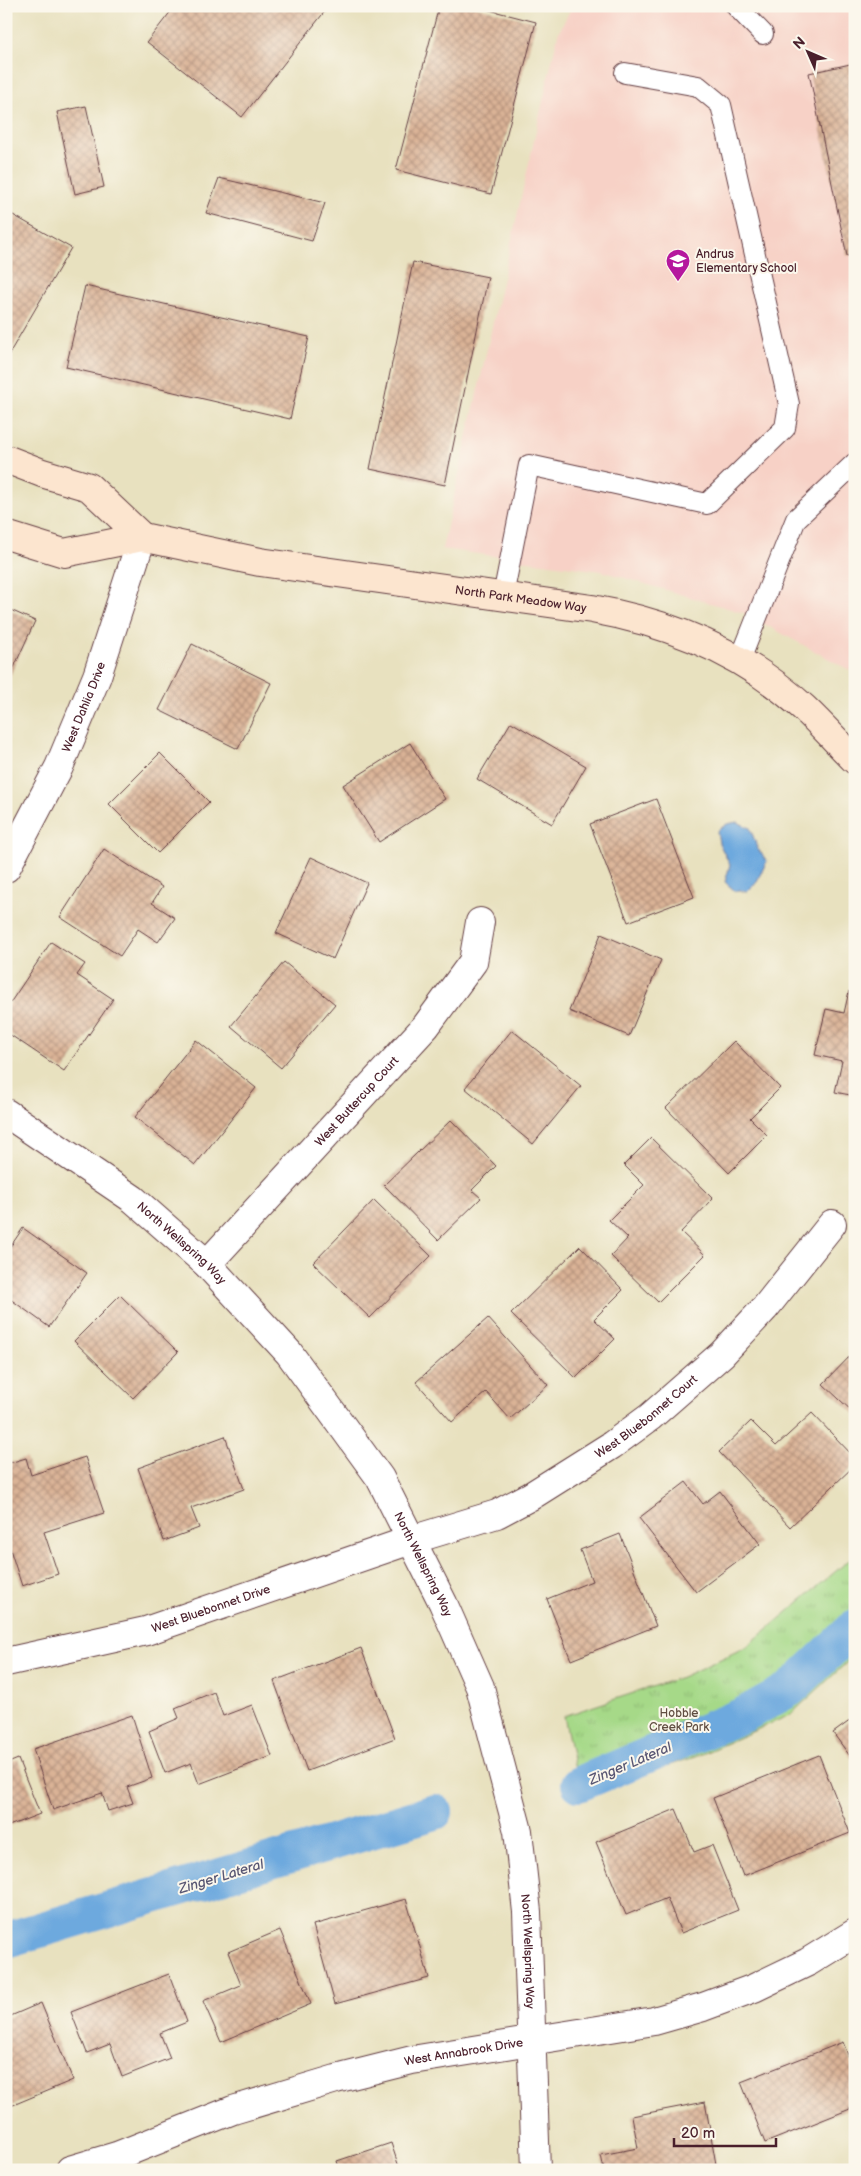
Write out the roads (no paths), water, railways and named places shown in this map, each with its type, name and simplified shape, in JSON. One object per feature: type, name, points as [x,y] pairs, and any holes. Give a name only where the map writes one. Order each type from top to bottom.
[{"type":"street","points":[[6,459],[42,473],[89,487],[142,537]]},
{"type":"street","name":"North Park Meadow Way","points":[[6,534],[64,552],[142,537],[260,562],[504,596],[630,616],[668,627],[704,641],[740,660],[804,708],[855,760]]},
{"type":"street","name":"West Dahlia Drive","points":[[6,868],[59,767],[97,676],[142,537]]},
{"type":"street","name":"West Buttercup Court","points":[[207,1264],[400,1057],[426,1026],[473,962],[480,922]]},
{"type":"street","name":"North Wellspring Way","points":[[6,1113],[133,1200],[207,1264],[289,1353],[380,1478],[443,1602],[480,1687],[518,1832],[527,1912],[536,2170]]},
{"type":"street","name":"West Bluebonnet Court","points":[[411,1540],[497,1514],[532,1496],[612,1445],[722,1354],[777,1294],[832,1224]]},
{"type":"street","name":"West Bluebonnet Drive","points":[[6,1662],[146,1631],[411,1540]]},
{"type":"street","name":"West Annabrook Drive","points":[[70,2170],[117,2156],[233,2110],[336,2079],[412,2060],[654,2021],[703,2007],[754,1988],[808,1962],[855,1934]]},
{"type":"lane","points":[[736,6],[763,34]]},
{"type":"lane","points":[[504,596],[529,466],[707,504],[785,428],[789,404],[721,105],[698,86],[625,73]]},
{"type":"lane","points":[[740,660],[796,519],[855,463]]},
{"type":"water","points":[[737,822],[750,828],[758,849],[767,861],[757,881],[748,891],[735,891],[725,882],[730,865],[719,843],[717,831],[727,824]]},
{"type":"waterway","name":"Zinger Lateral","points":[[579,1784],[743,1715],[790,1689],[855,1627]]},
{"type":"waterway","name":"Zinger Lateral","points":[[6,1940],[435,1812]]},
{"type":"place","name":"Andrus Elementary School","points":[[678,282]]},
{"type":"park label","name":"Hobble Creek Park","points":[[679,1720]]}]
